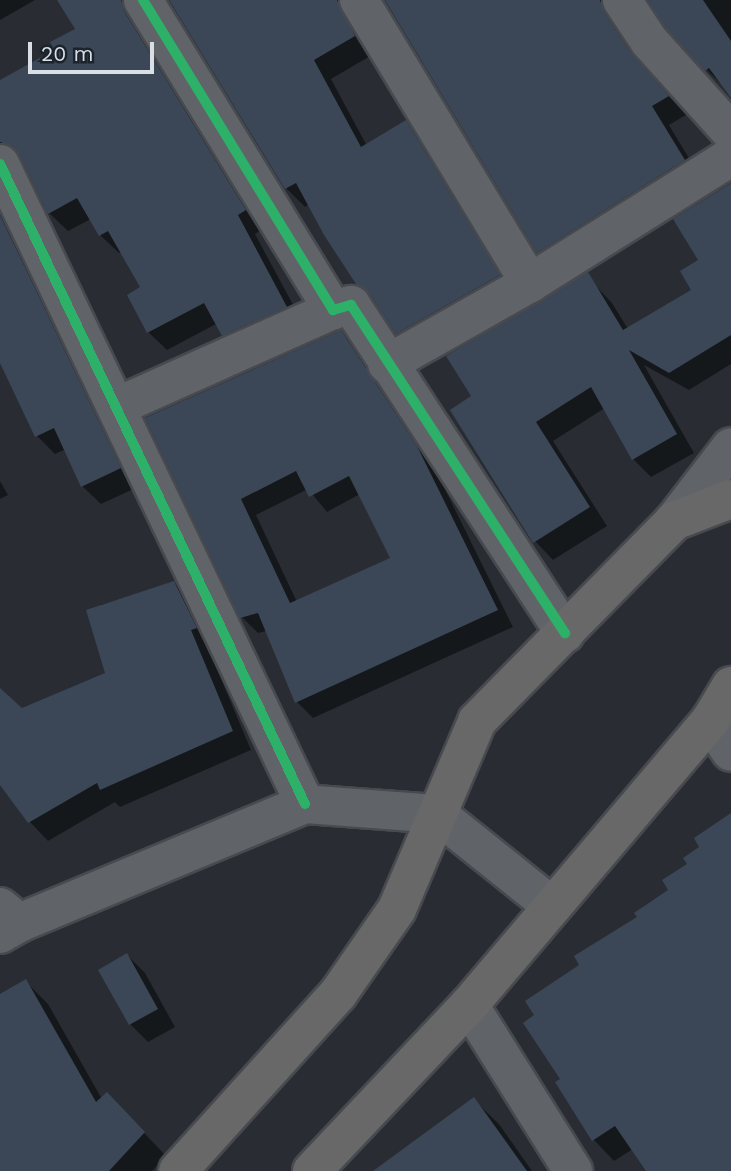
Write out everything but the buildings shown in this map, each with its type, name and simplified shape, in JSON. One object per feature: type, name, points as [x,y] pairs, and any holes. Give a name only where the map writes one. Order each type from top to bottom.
[{"type":"main road","points":[[178,1171],[338,994],[397,908],[477,721],[674,521],[731,499]]},
{"type":"main road","points":[[312,1171],[469,1005],[710,721],[731,686]]},
{"type":"street","points":[[143,0],[333,310]]},
{"type":"street","points":[[359,0],[530,283]]},
{"type":"street","points":[[622,0],[649,41],[731,131]]},
{"type":"street","points":[[387,364],[530,283],[731,157]]},
{"type":"street","points":[[0,164],[118,406],[305,804]]},
{"type":"street","points":[[118,406],[333,310],[351,305],[565,633]]},
{"type":"street","points":[[674,521],[731,447]]},
{"type":"street","points":[[710,721],[731,752]]},
{"type":"street","points":[[6,921],[305,804],[437,814],[552,906]]},
{"type":"street","points":[[469,1005],[573,1171]]},
{"type":"cycle path","points":[[143,0],[333,310],[351,305],[565,633]]},
{"type":"cycle path","points":[[0,164],[305,804]]}]
